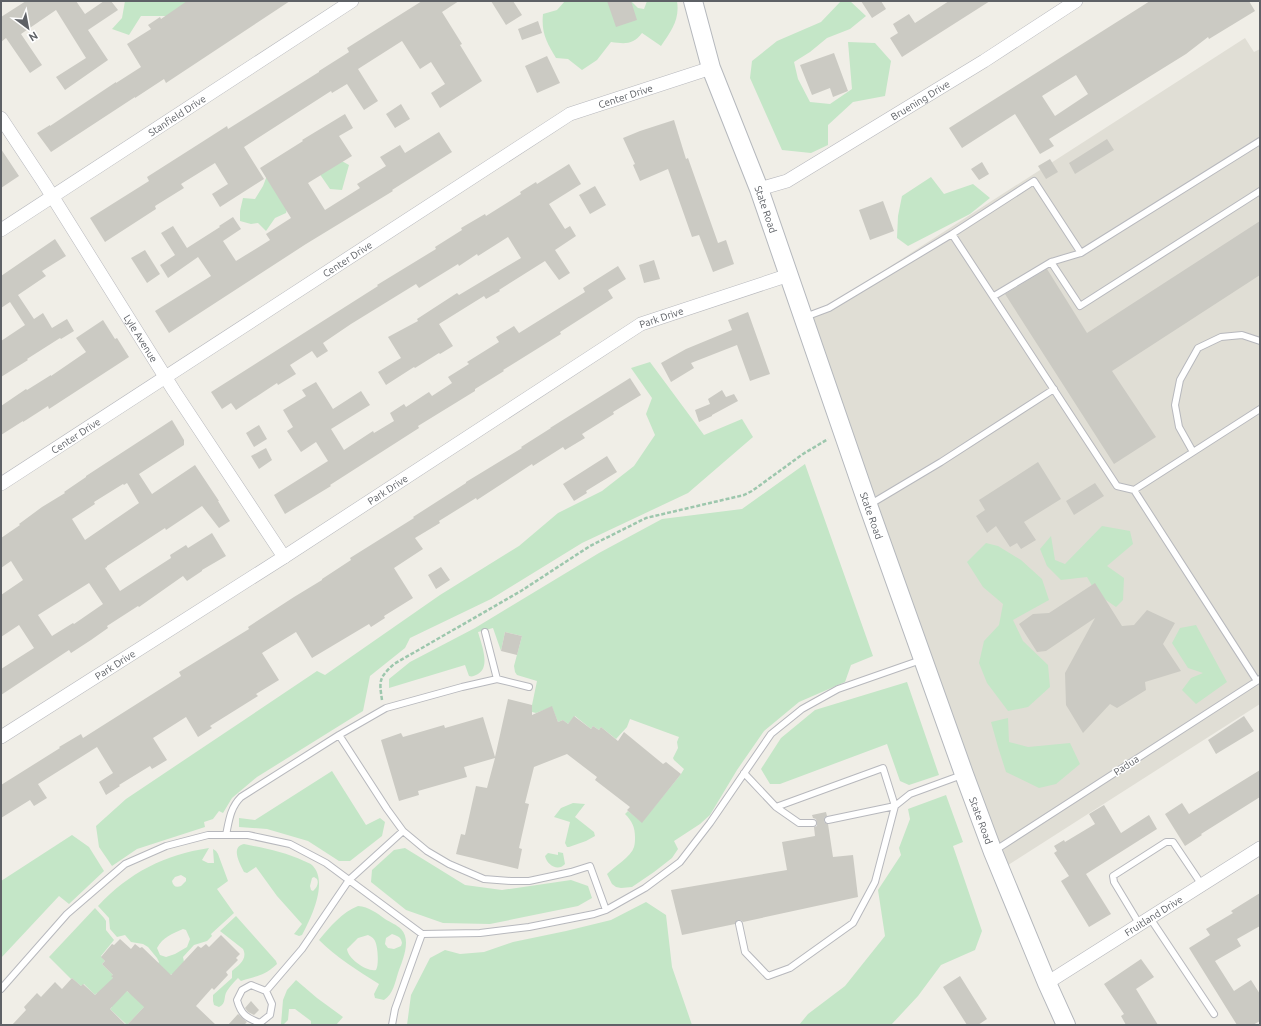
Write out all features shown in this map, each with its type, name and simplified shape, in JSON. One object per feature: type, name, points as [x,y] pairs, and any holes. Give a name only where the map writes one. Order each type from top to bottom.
[{"type":"main road","name":"State Road","points":[[697,3],[711,68],[759,190],[868,505],[964,774],[993,852],[1066,1025]]},
{"type":"street","name":"Stanfield Drive","points":[[1,230],[352,1]]},
{"type":"street","name":"Bruening Drive","points":[[759,190],[787,181],[984,60],[1076,1]]},
{"type":"street","name":"Center Drive","points":[[1,484],[570,114],[711,68]]},
{"type":"street","name":"Lyle Avenue","points":[[1,118],[166,378],[284,557]]},
{"type":"street","name":"Park Drive","points":[[1,737],[284,557],[641,324],[789,275]]},
{"type":"street","name":"Fruitland Drive","points":[[1047,983],[1260,848]]},
{"type":"lane","points":[[994,296],[1051,262],[1081,253],[1260,141]]},
{"type":"lane","points":[[804,317],[829,308],[952,234],[1034,181],[1081,253]]},
{"type":"lane","points":[[1051,262],[1080,306],[1260,191]]},
{"type":"lane","points":[[952,234],[1117,486],[1134,490],[1258,680]]},
{"type":"lane","points":[[1193,452],[1179,427],[1175,404],[1180,380],[1198,348],[1221,337],[1242,335],[1260,341]]},
{"type":"lane","points":[[868,505],[941,462],[1054,389]]},
{"type":"lane","points":[[1134,490],[1260,409]]},
{"type":"lane","points":[[485,632],[497,679]]},
{"type":"lane","points":[[1,989],[68,914],[125,864],[166,846],[208,835],[248,835],[290,844],[326,863],[422,934],[480,934],[528,927],[594,914],[606,910],[645,888],[680,862],[710,823],[771,734],[802,709],[838,689],[923,660]]},
{"type":"lane","points":[[226,835],[231,811],[235,803],[241,797],[339,734],[383,710],[462,687],[497,679],[529,687]]},
{"type":"lane","name":"Padua","points":[[993,852],[1258,680]]},
{"type":"lane","points":[[339,734],[387,810],[403,831],[427,851],[449,864],[484,879],[529,881],[571,872],[590,866],[606,910]]},
{"type":"lane","points":[[739,924],[745,952],[768,976],[790,968],[853,923],[875,882],[895,806],[883,768],[776,807]]},
{"type":"lane","points":[[744,773],[776,807],[799,823],[813,823]]},
{"type":"lane","points":[[828,820],[895,806],[910,794],[964,774]]},
{"type":"lane","points":[[266,991],[302,949],[349,880],[403,831]]},
{"type":"lane","points":[[1202,885],[1173,842],[1166,842],[1113,876],[1114,882],[1214,1014]]},
{"type":"lane","points":[[392,1025],[395,1009],[422,934]]},
{"type":"lane","points":[[251,985],[266,991],[272,1004],[270,1015],[260,1023],[245,1017],[239,1008],[237,1000],[242,990],[251,985]]},
{"type":"path","points":[[383,710],[380,686],[382,677],[401,659],[521,591],[590,546],[646,518],[744,495],[752,491],[803,454],[842,430]]},
{"type":"shaded area","points":[[1245,38],[1254,52],[1260,49],[1260,704],[1005,867],[810,318]]},
{"type":"green space","points":[[125,1],[189,1],[177,16],[141,16],[129,35],[112,29],[122,18]]},
{"type":"green space","points":[[565,1],[631,1],[638,8],[644,9],[647,1],[677,1],[678,8],[674,25],[661,46],[642,33],[632,42],[611,42],[597,60],[582,70],[568,59],[556,58],[547,42],[544,32],[543,14],[557,10]]},
{"type":"green space","points":[[841,1],[850,1],[866,16],[850,29],[827,38],[810,52],[794,62],[798,79],[810,102],[830,104],[852,89],[848,42],[875,43],[891,61],[885,96],[853,102],[828,125],[828,145],[811,153],[782,150],[750,78],[752,61],[777,41],[821,22]]},
{"type":"green space","points":[[329,154],[349,165],[342,190],[330,189],[319,173],[292,191],[286,213],[275,218],[266,231],[258,223],[251,224],[240,221],[240,211],[243,198],[255,199],[263,186],[270,168]]},
{"type":"green space","points":[[931,177],[944,194],[973,184],[990,198],[970,214],[908,246],[897,238],[898,216],[902,196]]},
{"type":"green space","points":[[650,362],[704,435],[742,419],[753,437],[688,493],[582,543],[491,599],[410,638],[405,648],[370,676],[363,711],[257,777],[232,798],[223,813],[219,811],[213,819],[204,822],[205,827],[137,849],[112,866],[99,847],[96,826],[126,799],[317,671],[325,675],[440,595],[519,546],[558,513],[602,491],[634,466],[655,435],[646,414],[652,398],[631,368]]},
{"type":"green space","points":[[805,464],[873,656],[851,665],[845,682],[799,702],[764,731],[737,770],[710,815],[700,824],[674,841],[678,849],[672,858],[632,887],[616,887],[612,884],[607,874],[630,854],[634,847],[634,827],[625,814],[628,811],[642,822],[681,774],[684,769],[673,758],[678,748],[677,742],[679,737],[630,719],[627,727],[616,739],[601,727],[599,730],[593,726],[591,729],[575,716],[568,724],[563,720],[558,722],[552,707],[536,713],[532,712],[537,681],[517,675],[514,666],[522,636],[505,632],[501,651],[493,628],[478,632],[485,661],[482,671],[478,674],[469,676],[465,665],[389,688],[389,679],[410,662],[475,628],[599,553],[662,519],[742,509]]},
{"type":"green space","points":[[1102,526],[1130,531],[1133,544],[1107,566],[1124,578],[1123,600],[1116,607],[1096,593],[1087,577],[1061,580],[1047,566],[1040,549],[1051,536],[1055,560],[1065,564]]},
{"type":"green space","points":[[986,543],[998,546],[1021,560],[1042,579],[1049,600],[1013,620],[1023,641],[1048,665],[1050,687],[1028,707],[1008,711],[987,683],[979,663],[984,641],[999,625],[1003,604],[983,587],[967,562]]},
{"type":"green space","points":[[1196,625],[1227,682],[1196,704],[1182,690],[1191,678],[1203,673],[1188,668],[1172,643],[1180,628]]},
{"type":"green space","points":[[907,682],[939,775],[909,785],[900,781],[887,744],[780,784],[770,784],[761,769],[781,738],[815,710]]},
{"type":"green space","points":[[1008,718],[1009,742],[1028,747],[1070,743],[1080,764],[1056,784],[1039,788],[1006,772],[991,722]]},
{"type":"green space","points":[[332,771],[366,825],[380,818],[385,822],[382,836],[350,861],[339,861],[308,841],[267,829],[239,827],[239,818],[255,820]]},
{"type":"green space","points":[[946,795],[963,842],[953,846],[982,931],[975,950],[941,965],[918,996],[891,1025],[799,1025],[808,1014],[845,986],[885,936],[878,890],[901,855],[899,848],[910,819],[908,809]]},
{"type":"green space","points":[[573,803],[585,804],[575,817],[594,832],[595,836],[586,841],[567,847],[565,843],[570,822],[554,817],[561,808]]},
{"type":"green space","points":[[72,835],[89,847],[104,871],[69,904],[59,896],[1,958],[1,881]]},
{"type":"green space","points":[[244,844],[289,855],[312,865],[317,872],[319,890],[317,900],[302,935],[299,936],[294,934],[302,924],[277,896],[256,867],[247,873],[244,872],[237,856],[240,846]],"holes":[[[314,877],[318,882],[313,891],[311,890],[310,886],[312,878]]]},
{"type":"green space","points":[[209,848],[202,860],[208,863],[214,863],[213,849],[218,854],[228,881],[217,889],[234,913],[211,934],[212,936],[207,941],[194,945],[183,957],[184,962],[174,976],[172,974],[170,975],[157,965],[159,962],[157,958],[148,947],[143,944],[131,942],[125,935],[117,937],[110,929],[109,918],[98,906],[110,894],[135,875],[163,860]],"holes":[[[181,875],[186,878],[186,881],[181,886],[175,886],[172,881],[175,877]],[[183,929],[186,930],[190,939],[187,947],[166,957],[160,955],[157,948],[162,941],[168,936]]]},
{"type":"green space","points":[[405,848],[465,885],[502,890],[571,880],[588,886],[592,898],[578,906],[490,924],[443,923],[406,910],[371,882],[372,870],[394,850]]},
{"type":"green space","points":[[558,852],[563,853],[565,864],[559,867],[550,865],[545,856],[548,853],[558,855]]},
{"type":"green space","points":[[646,902],[666,915],[672,967],[692,1025],[407,1025],[411,995],[430,958],[445,950],[460,954],[484,952],[513,942],[611,920]]},
{"type":"green space","points":[[358,906],[369,909],[398,926],[406,939],[404,957],[393,988],[390,995],[384,1000],[375,998],[374,994],[379,984],[340,958],[319,940],[337,920]],"holes":[[[392,934],[399,937],[402,943],[401,946],[394,949],[388,948],[385,944],[386,938]],[[368,935],[374,939],[376,944],[378,960],[376,970],[368,969],[358,964],[348,953],[347,949],[358,938]]]},
{"type":"green space","points":[[95,908],[106,921],[106,930],[114,940],[101,956],[105,961],[102,964],[113,975],[112,977],[128,992],[146,1005],[127,1025],[110,1009],[112,1007],[97,993],[95,995],[84,984],[81,986],[72,978],[71,979],[49,957]]},
{"type":"green space","points":[[236,916],[277,964],[260,975],[241,981],[238,978],[228,989],[223,1004],[219,1007],[214,1005],[213,995],[232,978],[232,971],[244,959],[243,949],[220,931]]},
{"type":"green space","points":[[296,980],[343,1017],[336,1025],[311,1025],[311,1021],[295,1009],[289,1009],[288,1020],[283,1025],[279,1025],[281,1024],[283,1000],[287,990]]},
{"type":"building","points":[[26,1],[76,1],[85,14],[104,1],[111,1],[118,10],[88,30],[108,60],[65,90],[56,77],[86,58],[56,10],[21,34],[42,65],[30,73],[6,38],[1,42],[1,17]]},
{"type":"building","points":[[187,1],[290,1],[166,83],[164,79],[51,152],[37,133],[141,67],[127,44],[151,29],[148,25],[160,17],[161,19]]},
{"type":"building","points":[[422,1],[459,1],[442,12],[462,44],[460,45],[482,81],[440,108],[431,93],[445,84],[431,62],[420,69],[402,41],[358,69],[378,101],[364,110],[347,84],[332,93],[331,91],[244,147],[264,179],[220,207],[212,194],[228,184],[215,163],[181,184],[184,188],[155,206],[156,209],[105,242],[90,218],[149,181],[147,177],[227,126],[228,129],[319,72],[349,52],[347,48]]},
{"type":"building","points":[[491,1],[513,1],[522,15],[506,25]]},
{"type":"building","points":[[607,1],[631,1],[637,20],[616,27]]},
{"type":"building","points":[[861,1],[881,1],[886,9],[872,18]]},
{"type":"building","points":[[949,1],[990,1],[902,57],[890,38],[898,33],[893,24],[909,14],[915,23]]},
{"type":"building","points":[[1150,1],[1249,1],[1255,11],[1209,39],[1208,37],[1186,54],[1049,139],[1054,146],[1040,154],[1015,114],[962,148],[949,128]],"holes":[[[1076,75],[1088,94],[1055,116],[1042,96]]]},
{"type":"building","points":[[538,21],[542,33],[522,40],[518,29]]},
{"type":"building","points":[[834,53],[848,91],[833,97],[830,88],[812,95],[800,65]]},
{"type":"building","points":[[547,56],[560,83],[537,93],[525,66]]},
{"type":"building","points":[[401,104],[410,119],[395,128],[386,114]]},
{"type":"building","points":[[345,114],[353,128],[339,136],[352,156],[308,183],[325,210],[360,188],[357,184],[386,166],[380,157],[400,145],[405,153],[439,132],[452,152],[169,333],[155,311],[211,276],[198,257],[168,278],[160,265],[175,255],[161,233],[173,226],[187,248],[233,217],[241,229],[223,241],[236,261],[270,240],[266,234],[291,218],[260,168]]},
{"type":"building","points":[[674,120],[686,159],[688,158],[718,243],[726,240],[734,264],[713,272],[699,235],[692,237],[668,169],[640,181],[633,165],[635,164],[623,138]]},
{"type":"building","points":[[1107,139],[1114,150],[1075,174],[1069,163]]},
{"type":"building","points":[[1,149],[19,176],[1,188]]},
{"type":"building","points":[[1050,159],[1058,172],[1046,179],[1038,166]]},
{"type":"building","points":[[982,162],[989,174],[979,180],[971,169]]},
{"type":"building","points":[[569,164],[581,184],[549,204],[565,229],[570,226],[576,236],[555,250],[570,273],[559,280],[545,261],[499,290],[500,291],[486,299],[484,296],[439,324],[453,346],[415,368],[414,367],[386,385],[378,372],[401,358],[388,337],[418,321],[417,319],[457,293],[459,295],[521,258],[508,237],[478,256],[477,254],[459,266],[458,264],[419,288],[416,284],[351,324],[323,343],[328,351],[317,358],[312,351],[290,365],[296,374],[278,385],[277,383],[236,410],[231,403],[222,409],[211,392],[378,286],[377,285],[436,249],[435,247],[462,230],[461,228],[485,214],[486,216],[521,194],[520,192],[536,182],[537,184]]},
{"type":"building","points":[[595,186],[606,205],[590,214],[579,195]]},
{"type":"building","points":[[883,201],[894,231],[870,240],[859,210]]},
{"type":"building","points":[[1260,221],[1260,275],[1112,371],[1156,437],[1114,464],[1005,294],[1047,269],[1087,333]]},
{"type":"building","points":[[55,239],[66,256],[42,271],[46,276],[18,295],[34,319],[43,313],[52,328],[67,319],[74,331],[61,339],[60,338],[1,377],[1,341],[25,325],[10,302],[1,308],[1,276]]},
{"type":"building","points":[[145,250],[160,274],[147,283],[131,258]]},
{"type":"building","points":[[654,260],[660,279],[644,283],[639,265]]},
{"type":"building","points":[[618,266],[626,279],[608,290],[613,298],[560,332],[561,334],[503,370],[504,371],[475,389],[475,391],[418,426],[419,428],[330,485],[331,486],[285,514],[274,495],[328,461],[316,442],[301,452],[287,431],[293,427],[283,410],[306,396],[302,390],[316,382],[333,409],[361,391],[370,405],[331,429],[344,450],[373,431],[374,433],[394,421],[390,413],[404,404],[406,407],[429,392],[432,396],[452,383],[448,377],[469,364],[467,362],[499,342],[496,337],[514,326],[519,333],[585,292],[583,288]]},
{"type":"building","points":[[748,312],[770,374],[750,381],[737,345],[691,363],[694,368],[671,382],[661,363],[686,349],[732,330],[728,320]]},
{"type":"building","points":[[103,320],[129,357],[49,409],[48,406],[1,435],[1,406],[26,389],[27,390],[51,376],[86,352],[76,338]]},
{"type":"building","points":[[630,378],[641,395],[613,412],[614,414],[582,434],[585,438],[565,450],[563,447],[533,466],[532,464],[477,500],[476,498],[439,521],[440,523],[415,538],[423,549],[394,568],[413,598],[384,616],[385,618],[371,627],[369,624],[312,658],[296,632],[262,653],[279,680],[256,694],[258,696],[210,726],[212,728],[198,737],[186,717],[153,738],[167,760],[152,769],[150,766],[106,795],[99,782],[113,773],[97,747],[38,784],[47,798],[34,806],[30,800],[1,818],[1,785],[60,748],[59,747],[81,734],[83,738],[181,676],[179,672],[249,629],[248,627],[351,560],[350,558],[414,518],[413,517],[466,482],[522,448],[521,447],[550,428]]},
{"type":"building","points":[[722,390],[726,397],[734,394],[738,401],[699,422],[695,410],[710,404],[708,399]]},
{"type":"building","points":[[172,420],[184,440],[184,445],[139,474],[152,494],[195,465],[219,501],[230,521],[219,528],[202,506],[166,530],[165,528],[105,568],[120,591],[171,558],[170,555],[186,545],[188,548],[212,533],[226,556],[187,581],[183,576],[139,607],[138,606],[107,626],[108,628],[91,640],[71,653],[69,650],[1,695],[1,669],[34,648],[19,625],[1,637],[1,595],[23,580],[11,561],[1,568],[1,538],[42,507],[65,493],[64,492]],"holes":[[[127,483],[139,503],[85,540],[72,519],[95,504],[94,502]],[[89,583],[103,604],[74,624],[73,623],[52,636],[38,615]]]},
{"type":"building","points":[[259,425],[267,439],[254,447],[246,433]]},
{"type":"building","points":[[266,448],[272,460],[259,469],[251,456]]},
{"type":"building","points":[[607,456],[617,472],[586,491],[587,493],[574,501],[563,484]]},
{"type":"building","points":[[1038,462],[1061,499],[1024,522],[1036,540],[1021,549],[1017,543],[1010,547],[996,526],[987,533],[976,516],[985,510],[979,500]]},
{"type":"building","points":[[1095,483],[1104,496],[1074,515],[1066,501]]},
{"type":"building","points":[[441,567],[450,580],[436,589],[428,575]]},
{"type":"building","points":[[1095,583],[1122,626],[1134,625],[1147,610],[1175,623],[1163,644],[1181,671],[1145,682],[1146,690],[1117,708],[1110,704],[1083,733],[1066,705],[1065,673],[1095,618],[1046,651],[1037,652],[1019,624],[1033,614],[1049,613]]},
{"type":"building","points":[[505,632],[522,636],[517,655],[501,651]]},
{"type":"building","points":[[508,699],[532,705],[532,715],[552,706],[558,722],[563,720],[568,724],[574,716],[591,729],[593,726],[599,730],[601,727],[618,741],[624,732],[663,764],[666,762],[681,774],[642,823],[627,810],[630,807],[595,780],[597,777],[567,754],[534,767],[525,803],[529,804],[519,848],[522,849],[518,869],[456,854],[461,834],[465,835],[476,786],[487,788],[495,758],[464,767],[467,777],[418,791],[419,795],[399,801],[381,740],[401,733],[403,737],[444,725],[445,728],[483,717],[495,757]]},
{"type":"building","points":[[1244,716],[1254,731],[1216,754],[1208,740]]},
{"type":"building","points":[[1260,770],[1260,797],[1201,834],[1202,835],[1185,846],[1165,814],[1182,803],[1189,814]]},
{"type":"building","points":[[1104,805],[1121,833],[1149,815],[1157,829],[1086,874],[1111,914],[1089,927],[1061,881],[1069,876],[1054,853],[1057,851],[1054,846],[1064,840],[1065,842],[1095,824],[1089,814]]},
{"type":"building","points":[[826,812],[827,816],[824,818],[824,821],[828,824],[833,857],[853,855],[858,897],[743,922],[738,920],[735,924],[682,935],[671,890],[787,870],[782,842],[815,836],[814,827],[817,826],[817,823],[816,819],[813,818],[812,815]]},
{"type":"building","points":[[1260,893],[1260,926],[1237,939],[1241,946],[1215,961],[1234,991],[1251,980],[1260,994],[1260,1021],[1253,1025],[1237,1025],[1189,948],[1210,935],[1206,929],[1233,913],[1231,911]]},
{"type":"building","points":[[221,935],[240,954],[236,958],[238,960],[226,972],[228,975],[214,990],[212,988],[196,1006],[216,1025],[127,1025],[144,1007],[127,991],[110,1009],[126,1025],[12,1025],[26,1010],[24,1007],[37,993],[41,997],[55,982],[62,989],[72,978],[81,986],[83,984],[95,995],[113,978],[111,976],[113,975],[102,964],[105,961],[101,957],[112,944],[114,945],[120,939],[131,949],[135,944],[140,948],[142,947],[171,975],[198,946],[201,948],[206,944],[209,947]]},
{"type":"building","points":[[1141,959],[1154,977],[1136,989],[1158,1025],[1126,1025],[1121,1016],[1124,1014],[1104,984]]},
{"type":"building","points":[[960,976],[987,1019],[978,1025],[967,1025],[943,987]]},
{"type":"building","points":[[251,1001],[259,1010],[254,1015],[248,1012],[245,1008]]},
{"type":"building","points":[[238,1014],[247,1022],[244,1025],[228,1025]]}]
